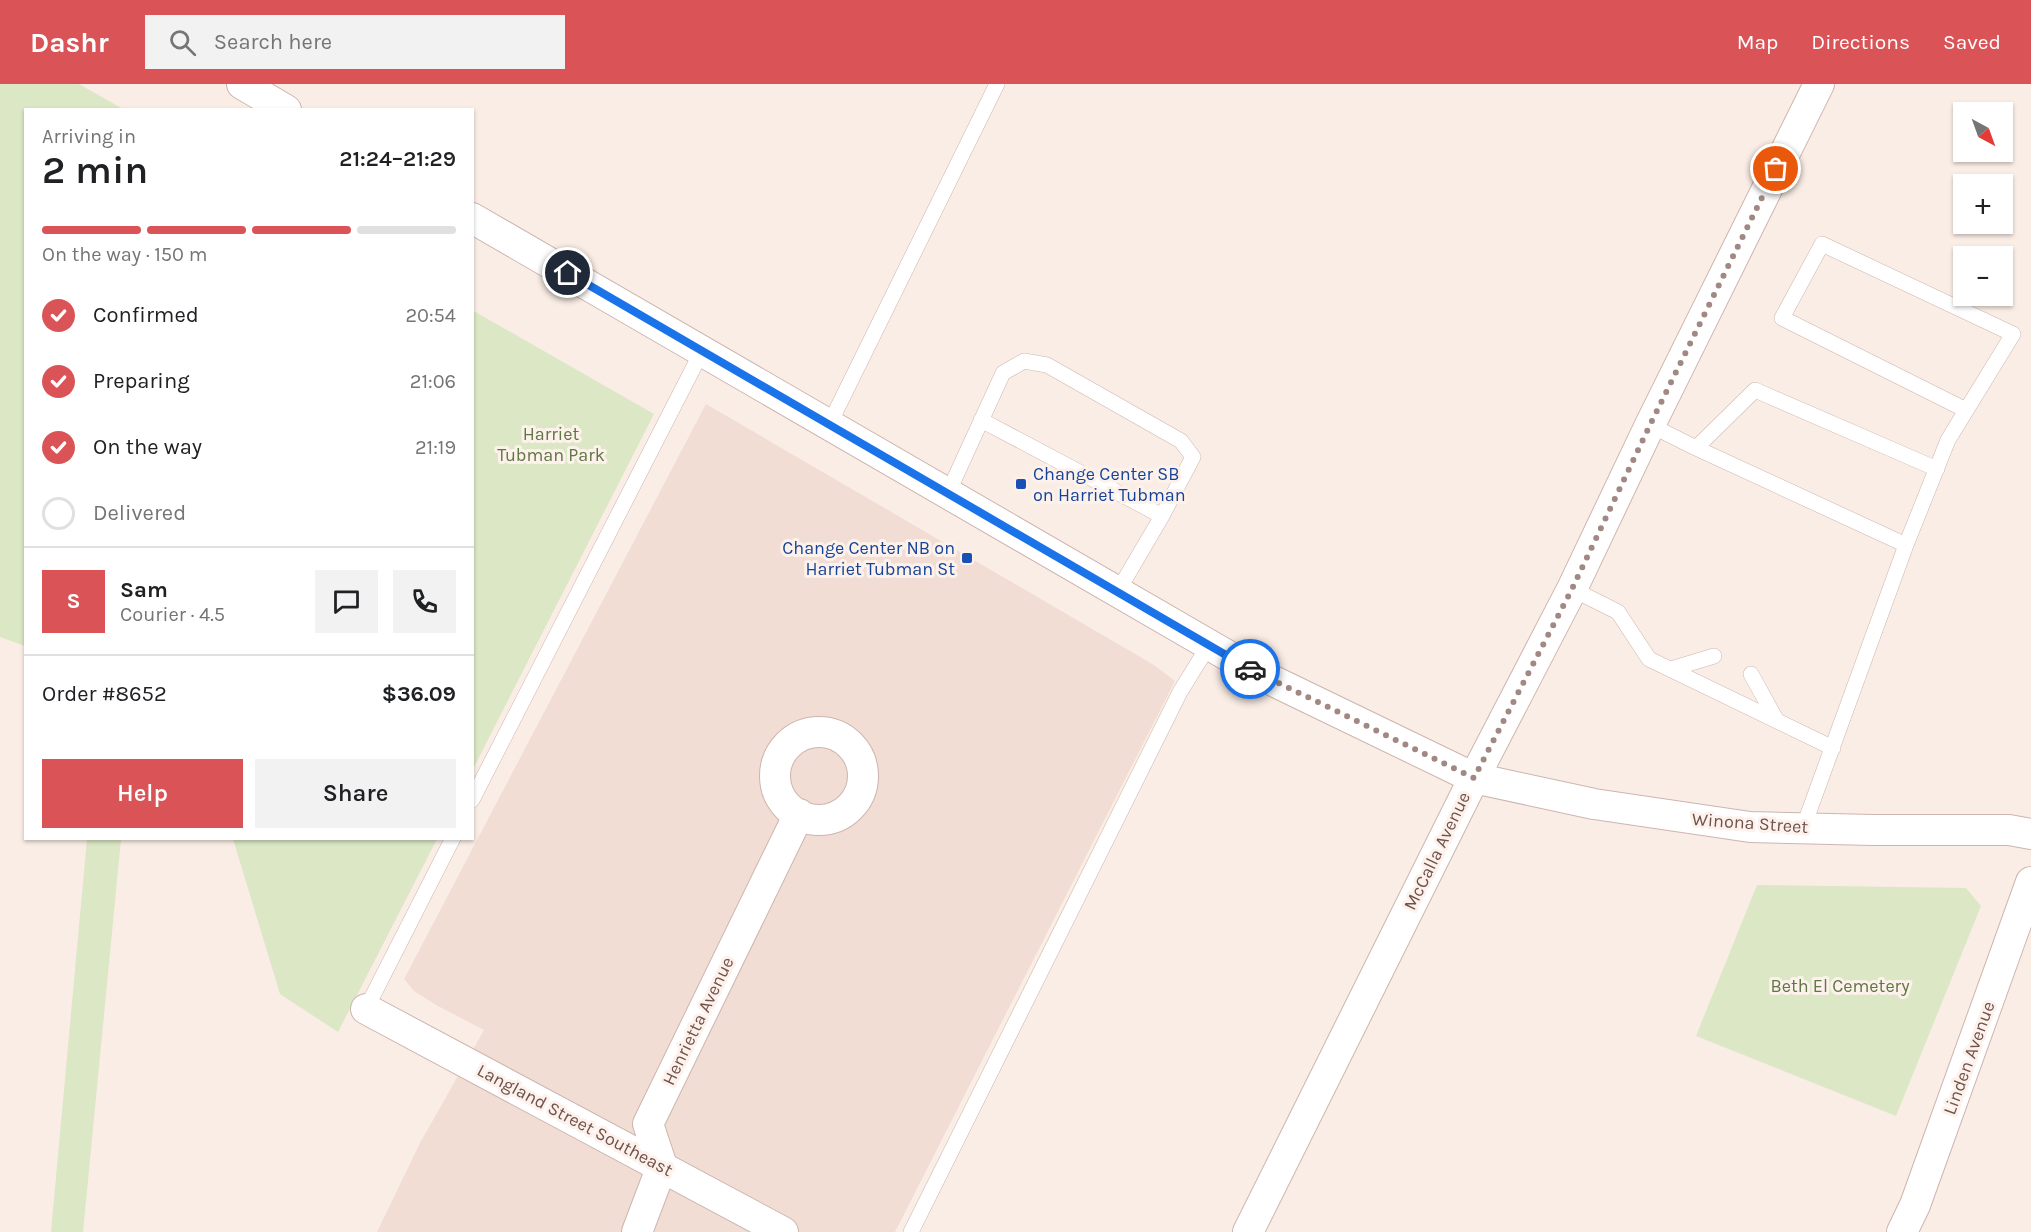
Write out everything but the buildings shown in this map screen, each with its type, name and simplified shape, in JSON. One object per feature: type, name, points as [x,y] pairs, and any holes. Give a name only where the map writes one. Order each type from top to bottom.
[{"type":"street","points":[[242,84],[283,108]]},
{"type":"street","name":"McCalla Avenue","points":[[1248,1232],[1474,778],[1572,589],[1650,425],[1819,84]]},
{"type":"street","name":"Winona Street","points":[[474,219],[1263,676],[1474,778],[1594,804],[1750,827],[2009,830],[2031,834]]},
{"type":"street","name":"Henrietta Avenue","points":[[662,1166],[648,1124],[798,814]]},
{"type":"street","name":"Linden Avenue","points":[[1902,1232],[1915,1205],[2031,882]]},
{"type":"street","name":"Langland Street Southeast","points":[[366,1009],[783,1232]]},
{"type":"street","points":[[637,1232],[662,1166]]},
{"type":"lane","points":[[829,425],[998,84]]},
{"type":"lane","points":[[1803,828],[1906,545],[1948,440],[2013,334],[1822,244],[1782,318],[1966,410]]},
{"type":"lane","points":[[474,796],[702,351]]},
{"type":"lane","points":[[948,493],[1003,373],[1024,361],[1047,365],[1161,429],[1181,441],[1193,457],[1118,591]]},
{"type":"lane","points":[[1696,448],[1755,390],[1937,469]]},
{"type":"lane","points":[[981,420],[1162,516]]},
{"type":"lane","points":[[1650,425],[1906,545]]},
{"type":"lane","points":[[1572,589],[1618,612],[1649,658],[1833,748]]},
{"type":"lane","points":[[911,1232],[1180,692],[1209,645]]},
{"type":"lane","points":[[1671,669],[1714,656]]},
{"type":"lane","points":[[1751,674],[1777,721]]},
{"type":"lane","points":[[366,1009],[452,840]]},
{"type":"shaded area","points":[[706,404],[1154,665],[1175,681],[895,1232],[377,1232],[420,1143],[484,1030],[414,991],[404,979]]},
{"type":"green space","points":[[0,84],[79,84],[121,108],[24,108],[24,646],[0,637]]},
{"type":"green space","name":"Harriet Tubman Park","points":[[474,311],[654,414],[474,767]]},
{"type":"green space","points":[[87,840],[121,840],[83,1232],[51,1232]]},
{"type":"green space","points":[[233,840],[436,840],[338,1032],[280,994]]},
{"type":"green space","name":"Beth El Cemetery","points":[[1757,885],[1966,888],[1981,906],[1896,1116],[1696,1036]]},
{"type":"way so far","points":[[1250,669],[1474,778],[1572,589],[1776,169]]},
{"type":"place","name":"Change Center SB on Harriet Tubman","points":[[1021,484]]},
{"type":"place","name":"Change Center NB on Harriet Tubman St","points":[[967,558]]},
{"type":"route","points":[[568,273],[1250,669]]}]
